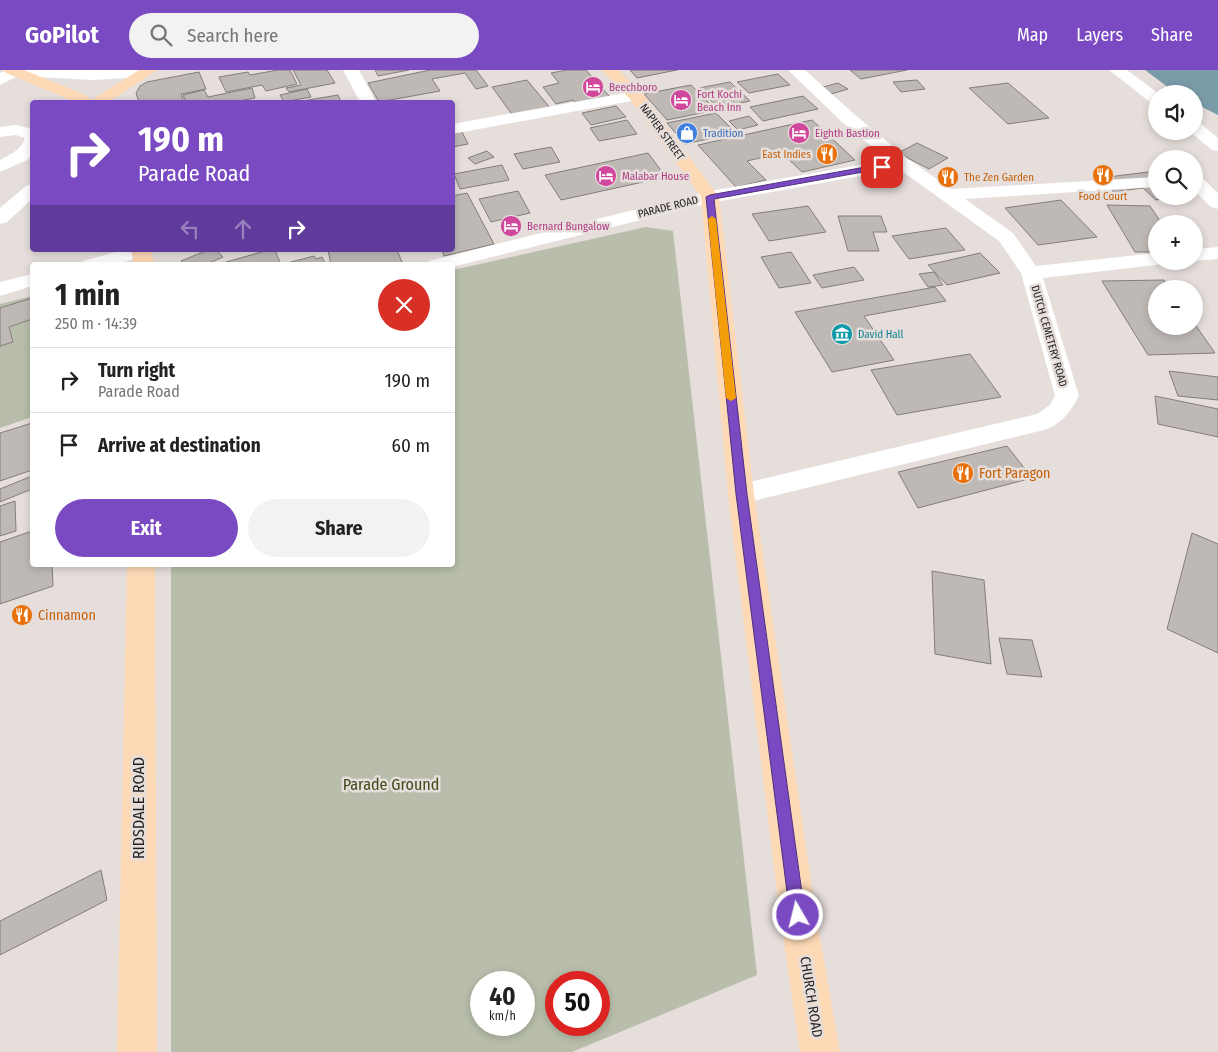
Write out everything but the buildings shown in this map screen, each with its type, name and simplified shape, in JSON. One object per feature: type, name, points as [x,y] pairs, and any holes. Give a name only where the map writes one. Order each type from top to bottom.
[{"type":"main road","points":[[13,70],[75,100]]},
{"type":"main road","name":"NAPIER STREET","points":[[609,70],[636,96],[710,197]]},
{"type":"main road","points":[[101,100],[148,71]]},
{"type":"main road","name":"CHURCH ROAD","points":[[710,197],[741,494],[798,915],[820,1052]]},
{"type":"main road","name":"RIDSDALE ROAD","points":[[137,1052],[141,567]]},
{"type":"street","points":[[0,80],[13,70],[93,75],[148,71]]},
{"type":"street","points":[[351,70],[367,100]]},
{"type":"street","name":"DUTCH CEMETERY ROAD","points":[[741,494],[1044,421],[1058,411],[1067,396],[1031,273],[1006,236],[902,163],[848,118],[796,70]]},
{"type":"street","points":[[1117,70],[1148,93]]},
{"type":"street","points":[[455,128],[636,96]]},
{"type":"street","points":[[8,131],[30,121]]},
{"type":"street","points":[[8,131],[25,131],[30,134]]},
{"type":"street","points":[[1203,134],[1218,146]]},
{"type":"street","points":[[0,167],[21,156],[30,147]]},
{"type":"street","name":"PARADE ROAD","points":[[439,259],[710,197],[902,163]]},
{"type":"street","points":[[948,195],[1148,182]]},
{"type":"street","points":[[1203,183],[1218,203]]},
{"type":"street","points":[[0,218],[30,192]]},
{"type":"street","points":[[1203,254],[1218,253]]},
{"type":"street","points":[[106,262],[142,255]]},
{"type":"street","points":[[1031,273],[1148,260]]},
{"type":"street","points":[[0,289],[30,281]]},
{"type":"green space","name":"Parade Ground","points":[[646,227],[673,231],[757,975],[572,1052],[171,1052],[171,567],[455,567],[455,270]]},
{"type":"green space","points":[[30,296],[30,418],[0,428],[0,304]]},
{"type":"water","points":[[1145,70],[1218,70],[1218,115],[1203,108],[1203,85],[1165,85]]},
{"type":"slow traffic","points":[[712,219],[731,398]]},
{"type":"place","name":"Beechboro","points":[[593,87]]},
{"type":"place","name":"Fort Kochi Beach Inn","points":[[681,100]]},
{"type":"place","name":"Tradition","points":[[687,133]]},
{"type":"place","name":"Eighth Bastion","points":[[799,133]]},
{"type":"place","name":"East Indies","points":[[827,154]]},
{"type":"place","name":"Food Court","points":[[1103,175]]},
{"type":"place","name":"Malabar House","points":[[606,176]]},
{"type":"place","name":"The Zen Garden","points":[[948,177]]},
{"type":"place","name":"Bernard Bungalow","points":[[511,226]]},
{"type":"place","name":"David Hall","points":[[842,334]]},
{"type":"place","name":"Fort Paragon","points":[[963,473]]},
{"type":"place","name":"Cinnamon","points":[[22,615]]},
{"type":"route","points":[[798,915],[741,494],[710,197],[882,167]]}]
